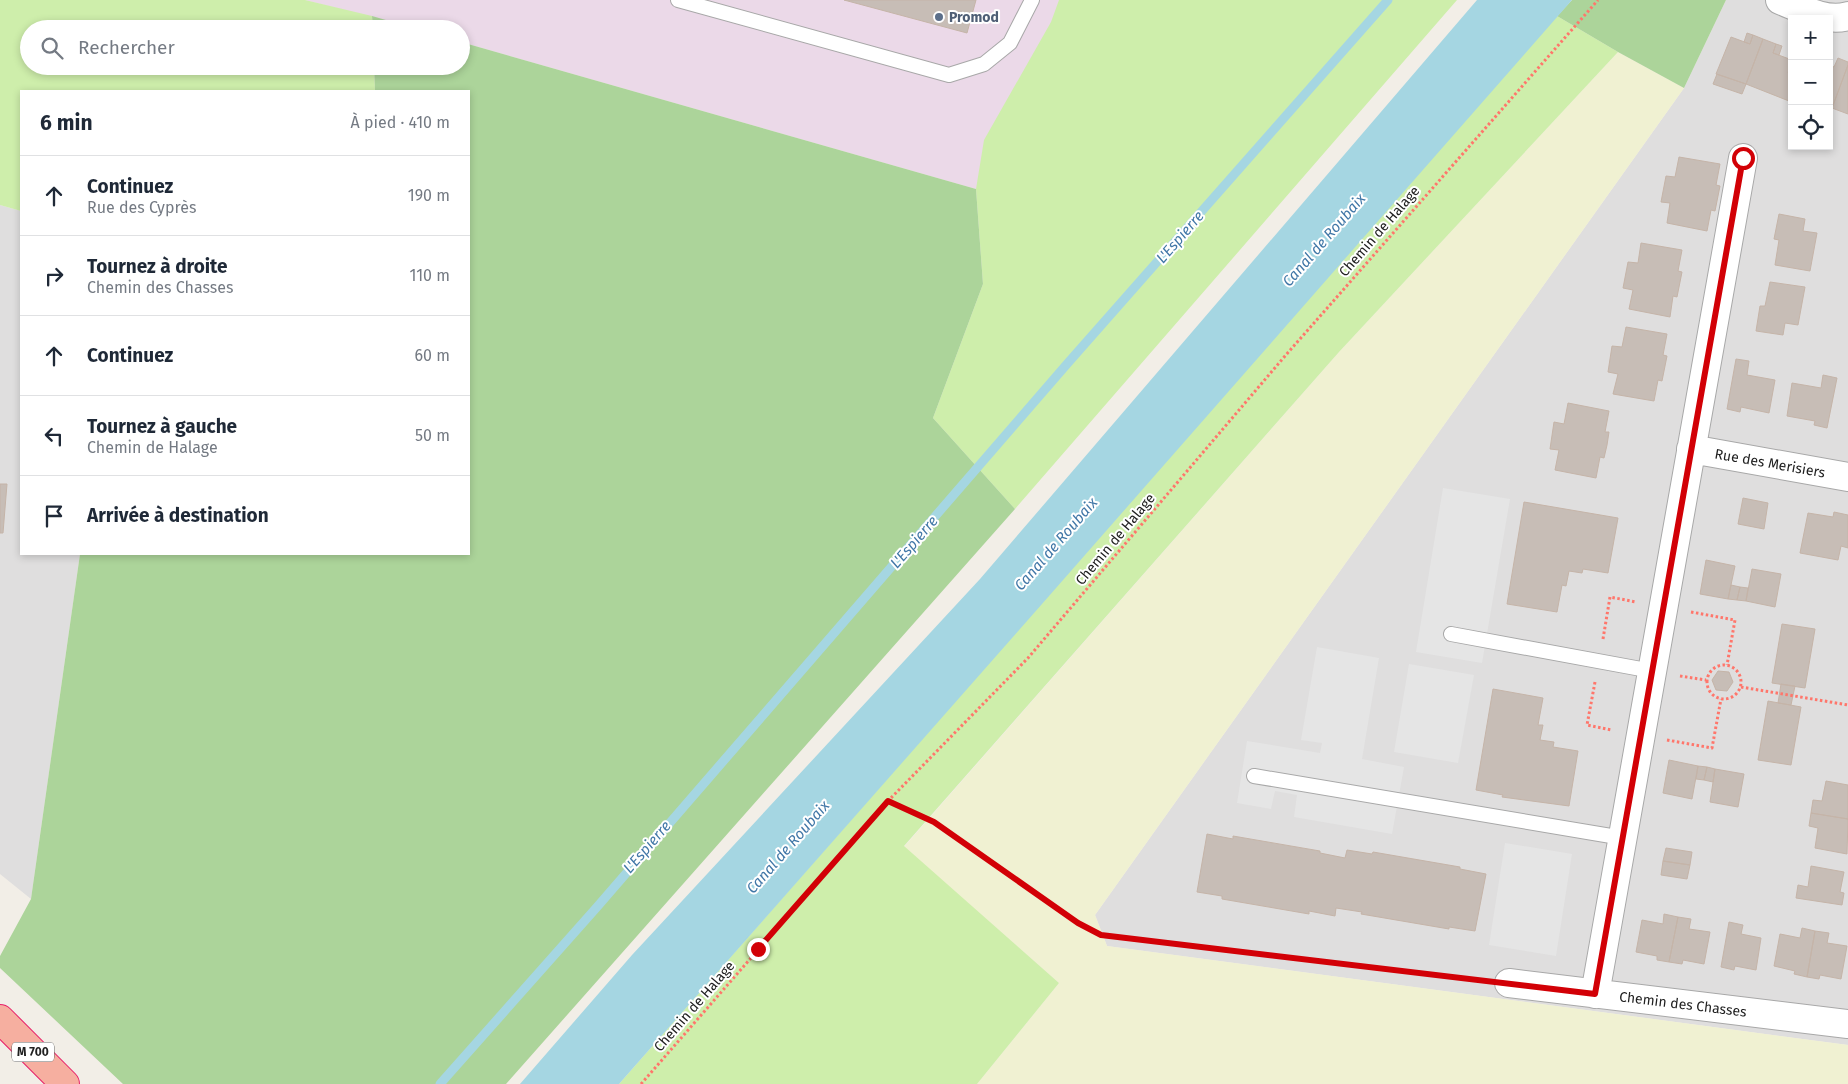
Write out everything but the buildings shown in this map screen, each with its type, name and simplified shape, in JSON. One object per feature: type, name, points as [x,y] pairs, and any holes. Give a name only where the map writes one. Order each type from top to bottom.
[{"type":"highway","name":"M 700","points":[[0,1019],[65,1084]]},
{"type":"street","points":[[1780,0],[1824,16],[1836,18],[1848,16]]},
{"type":"street","points":[[1595,994],[1743,158]]},
{"type":"street","name":"Rue des Merisiers","points":[[1691,449],[1848,477]]},
{"type":"street","name":"Chemin des Chasses","points":[[1509,983],[1848,1024]]},
{"type":"lane","points":[[678,0],[949,75],[984,64],[1010,43],[1032,0]]},
{"type":"lane","points":[[1451,634],[1652,671]]},
{"type":"lane","points":[[1254,776],[1622,838]]},
{"type":"path","name":"Chemin de Halage","points":[[641,1084],[888,801],[1028,658],[1285,356],[1598,0]]},
{"type":"path","points":[[1721,665],[1732,667],[1740,676],[1741,687],[1735,696],[1723,700],[1718,699],[1709,692],[1707,686],[1708,675],[1711,670],[1721,665]]},
{"type":"path","points":[[1741,687],[1848,705]]},
{"type":"path","points":[[888,801],[934,822],[1078,923],[1101,935],[1509,983]]},
{"type":"shaded area","points":[[305,0],[1139,0],[976,189],[470,45],[470,20],[382,20]]},
{"type":"shaded area","points":[[1726,0],[1848,0],[1848,1045],[1107,946],[1095,915],[1684,88]]},
{"type":"shaded area","points":[[0,205],[20,211],[20,555],[80,555],[31,899],[0,874]]},
{"type":"shaded area","points":[[1443,488],[1510,499],[1482,663],[1416,652]]},
{"type":"shaded area","points":[[1317,647],[1379,658],[1362,759],[1404,767],[1392,834],[1294,817],[1297,795],[1275,791],[1271,809],[1237,803],[1247,741],[1320,753],[1322,743],[1301,740]]},
{"type":"shaded area","points":[[1409,664],[1474,675],[1458,763],[1394,752]]},
{"type":"shaded area","points":[[1505,843],[1572,854],[1556,956],[1489,945]]},
{"type":"green space","points":[[0,0],[305,0],[372,16],[372,20],[20,20],[20,75],[374,75],[375,90],[20,90],[20,211],[0,205]]},
{"type":"green space","points":[[1059,0],[1457,0],[1015,509],[933,418],[983,284],[976,189],[984,140],[1051,22]]},
{"type":"green space","points":[[1572,0],[1726,0],[1684,88],[1557,16]]},
{"type":"green space","points":[[372,16],[386,20],[372,20]]},
{"type":"green space","points":[[1557,16],[1618,52],[1339,352],[904,846],[1059,983],[977,1084],[619,1084]]},
{"type":"green space","points":[[470,45],[976,189],[983,284],[933,418],[1015,509],[506,1084],[123,1084],[0,968],[0,956],[31,899],[80,555],[470,555],[470,90],[375,90],[374,75],[470,75]]},
{"type":"green space","points":[[1618,52],[1684,88],[1095,915],[1107,946],[1848,1045],[1848,1084],[977,1084],[1059,983],[904,847],[1339,352]]},
{"type":"water","name":"Canal de Roubaix","points":[[1477,0],[1572,0],[619,1084],[520,1084],[632,955],[980,579]]},
{"type":"waterway","name":"L'Espierre","points":[[440,1084],[597,907],[1067,364],[1388,0]]},
{"type":"place","name":"Promod","points":[[939,17]]},
{"type":"route","points":[[758,949],[888,801],[934,822],[1078,923],[1101,935],[1595,994],[1743,158]]}]
